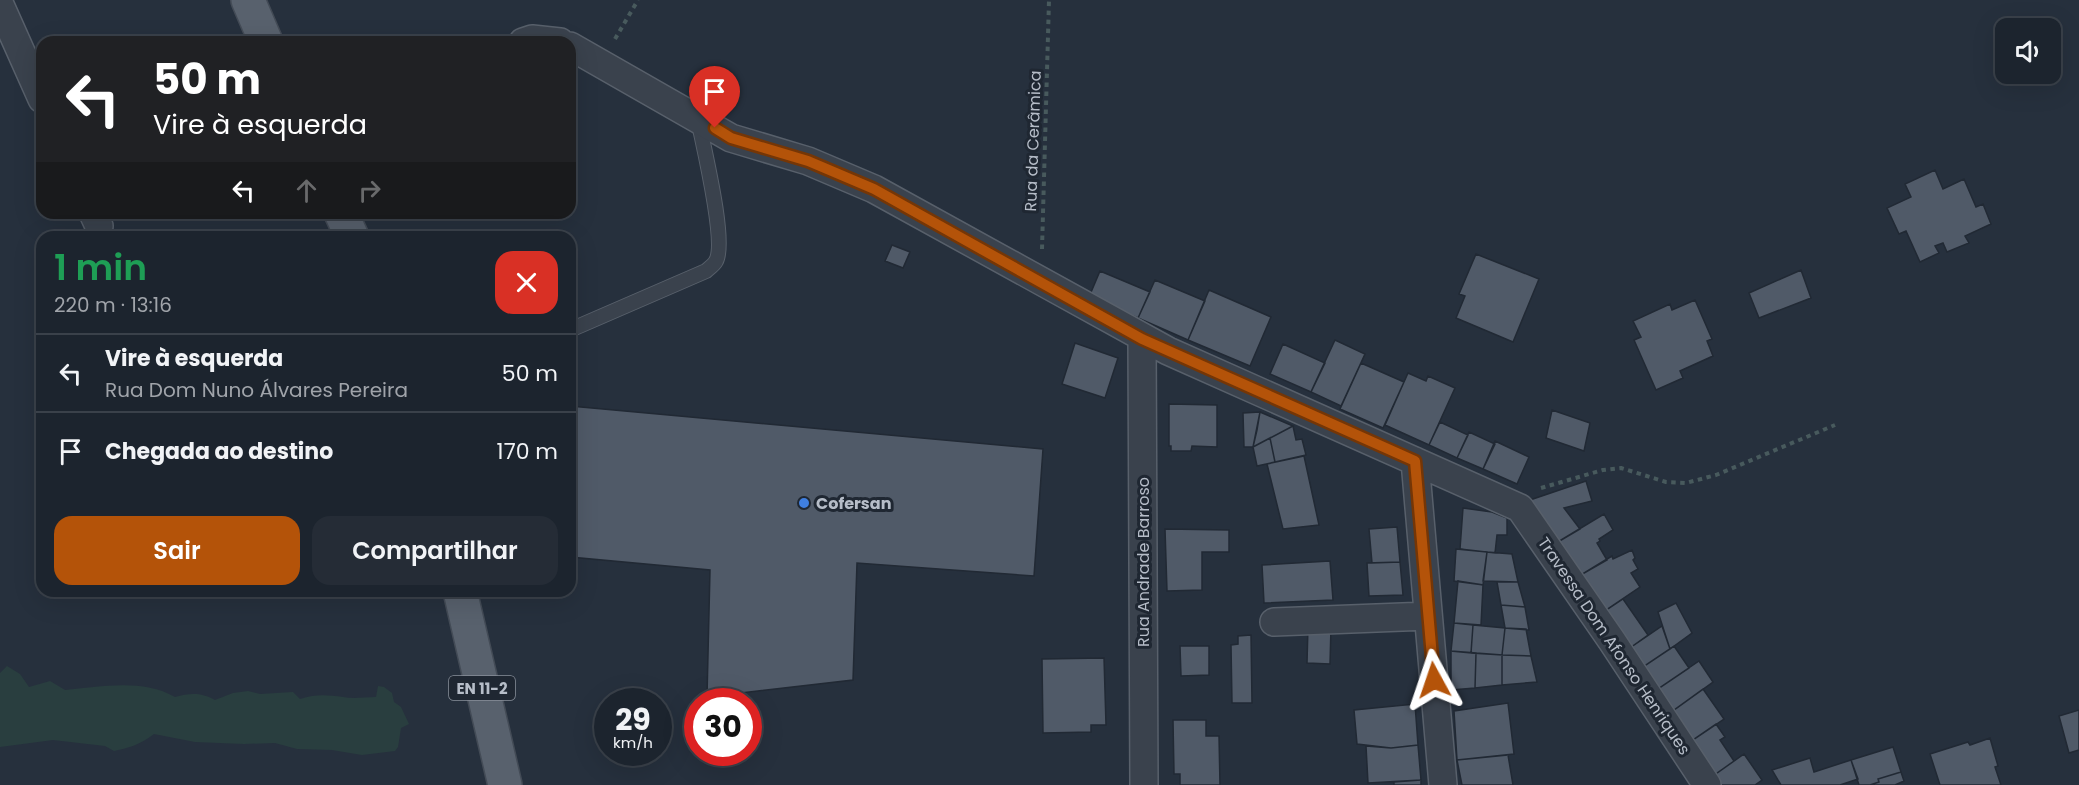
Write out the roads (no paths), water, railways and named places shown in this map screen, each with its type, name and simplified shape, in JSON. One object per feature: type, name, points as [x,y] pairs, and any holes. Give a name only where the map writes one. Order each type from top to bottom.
[{"type":"main road","points":[[248,0],[263,36]]},
{"type":"main road","name":"EN 11-2","points":[[461,597],[505,785]]},
{"type":"street","points":[[0,5],[36,86]]},
{"type":"street","points":[[576,49],[731,138],[808,161],[874,189],[1142,339],[1415,461],[1443,785]]},
{"type":"street","name":"Rua Andrade Barroso","points":[[1142,339],[1144,785]]},
{"type":"street","name":"Travessa Dom Afonso Henriques","points":[[1415,461],[1512,504],[1612,641],[1707,785]]},
{"type":"street","points":[[1274,622],[1428,616]]},
{"type":"lane","points":[[576,327],[706,271],[716,261],[719,243],[717,221],[698,119]]},
{"type":"place","name":"Cofersan","points":[[804,503]]}]
